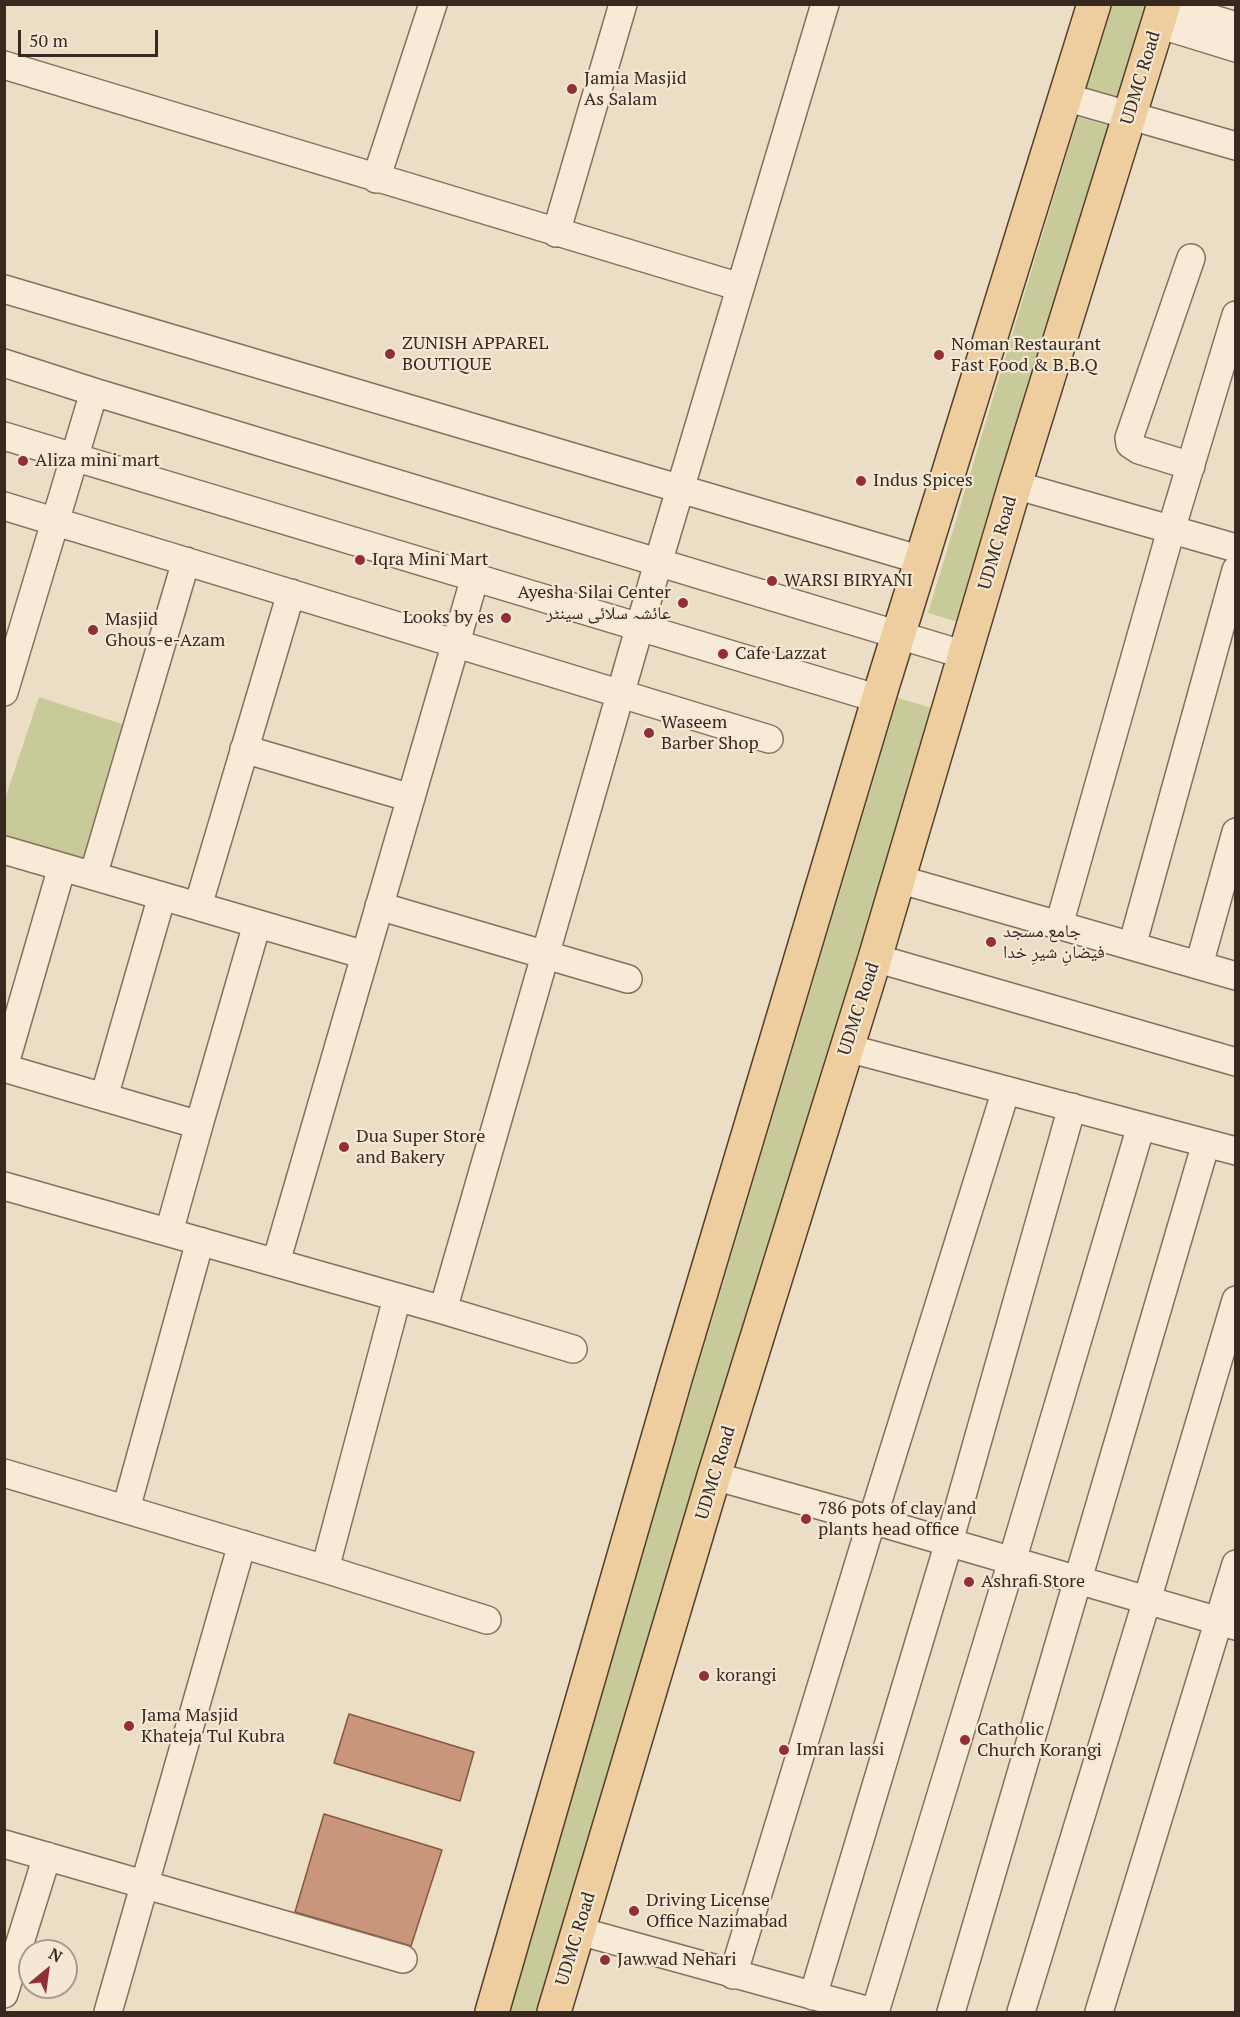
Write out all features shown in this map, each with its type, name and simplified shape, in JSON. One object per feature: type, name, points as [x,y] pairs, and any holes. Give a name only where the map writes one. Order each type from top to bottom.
[{"type":"main road","points":[[492,2013],[676,1376],[898,635],[1094,4]]},
{"type":"main road","name":"UDMC Road","points":[[554,2013],[714,1476],[875,958],[1015,485],[1162,11]]},
{"type":"street","points":[[376,179],[433,4]]},
{"type":"street","points":[[556,233],[623,4]]},
{"type":"street","points":[[443,1310],[658,562],[825,4]]},
{"type":"street","points":[[1162,11],[1236,26]]},
{"type":"street","points":[[1162,11],[1236,48]]},
{"type":"street","points":[[4,65],[740,287]]},
{"type":"street","points":[[1065,97],[1236,146]]},
{"type":"street","points":[[1191,258],[1129,438],[1130,444],[1138,450],[1191,465]]},
{"type":"street","points":[[4,289],[921,560]]},
{"type":"street","points":[[1059,925],[1236,315]]},
{"type":"street","points":[[4,363],[965,655]]},
{"type":"street","points":[[4,692],[94,392]]},
{"type":"street","points":[[4,435],[879,699]]},
{"type":"street","points":[[1015,485],[1236,548]]},
{"type":"street","points":[[4,506],[769,739]]},
{"type":"street","points":[[93,876],[186,561]]},
{"type":"street","points":[[1132,946],[1236,570]]},
{"type":"street","points":[[276,1262],[475,577]]},
{"type":"street","points":[[198,906],[291,593]]},
{"type":"street","points":[[244,749],[411,798]]},
{"type":"street","points":[[1199,965],[1236,832]]},
{"type":"street","points":[[4,850],[365,955]]},
{"type":"street","points":[[62,867],[4,1068],[199,1125]]},
{"type":"street","points":[[898,879],[1236,976]]},
{"type":"street","points":[[104,1097],[162,896]]},
{"type":"street","points":[[380,906],[628,979]]},
{"type":"street","points":[[169,1232],[257,924]]},
{"type":"street","points":[[875,958],[1236,1062]]},
{"type":"street","points":[[847,1047],[1236,1151]]},
{"type":"street","points":[[733,1975],[1006,1090]]},
{"type":"street","points":[[813,1996],[950,1542],[1072,1107]]},
{"type":"street","points":[[579,1931],[874,2013],[1012,1561],[1141,1126]]},
{"type":"street","points":[[951,2013],[1206,1143]]},
{"type":"street","points":[[4,1186],[276,1262],[573,1349]]},
{"type":"street","points":[[126,1509],[200,1241]]},
{"type":"street","points":[[325,1569],[397,1298]]},
{"type":"street","points":[[1021,2013],[1236,1300]]},
{"type":"street","points":[[4,1473],[487,1620]]},
{"type":"street","points":[[714,1476],[1227,1623]]},
{"type":"street","points":[[108,2013],[242,1544]]},
{"type":"street","points":[[1099,2013],[1227,1623],[1236,1564]]},
{"type":"street","points":[[4,1844],[403,1959]]},
{"type":"street","points":[[4,1994],[47,1857]]},
{"type":"green space","points":[[1112,5],[1151,5],[1121,99],[1086,88]]},
{"type":"green space","points":[[1078,117],[1112,127],[961,623],[928,613]]},
{"type":"green space","points":[[39,697],[128,726],[82,877],[5,854],[5,799]]},
{"type":"green space","points":[[898,698],[932,708],[542,2012],[505,2012]]},
{"type":"building","points":[[349,1714],[474,1752],[460,1801],[334,1763]]},
{"type":"building","points":[[324,1814],[442,1850],[411,1946],[295,1912]]},
{"type":"place","name":"Jamia Masjid As Salam","points":[[572,89]]},
{"type":"place","name":"ZUNISH APPAREL BOUTIQUE","points":[[390,354]]},
{"type":"place","name":"Noman Restaurant Fast Food & B.B.Q","points":[[939,355]]},
{"type":"place","name":"Aliza mini mart","points":[[23,461]]},
{"type":"place","name":"Indus Spices","points":[[861,481]]},
{"type":"place","name":"Iqra Mini Mart","points":[[360,560]]},
{"type":"place","name":"WARSI BIRYANI","points":[[772,581]]},
{"type":"place","name":"Ayesha Silai Center عائشہ سلائی سینٹر","points":[[683,603]]},
{"type":"place","name":"Looks by es","points":[[506,618]]},
{"type":"place","name":"Masjid Ghous-e-Azam","points":[[93,630]]},
{"type":"place","name":"Cafe Lazzat","points":[[723,654]]},
{"type":"place","name":"Waseem Barber Shop","points":[[649,733]]},
{"type":"place","name":"جامع مسجد فیضانِ شیرِ خدا","points":[[991,942]]},
{"type":"place","name":"Dua Super Store and Bakery","points":[[344,1147]]},
{"type":"place","name":"786 pots of clay and plants head office","points":[[806,1519]]},
{"type":"place","name":"Ashrafi Store","points":[[969,1582]]},
{"type":"place","name":"korangi","points":[[704,1676]]},
{"type":"place","name":"Jama Masjid Khateja Tul Kubra","points":[[129,1726]]},
{"type":"place","name":"Catholic Church Korangi","points":[[965,1740]]},
{"type":"place","name":"Imran lassi","points":[[784,1750]]},
{"type":"place","name":"Driving License Office Nazimabad","points":[[634,1911]]},
{"type":"place","name":"Jawwad Nehari","points":[[605,1960]]}]
